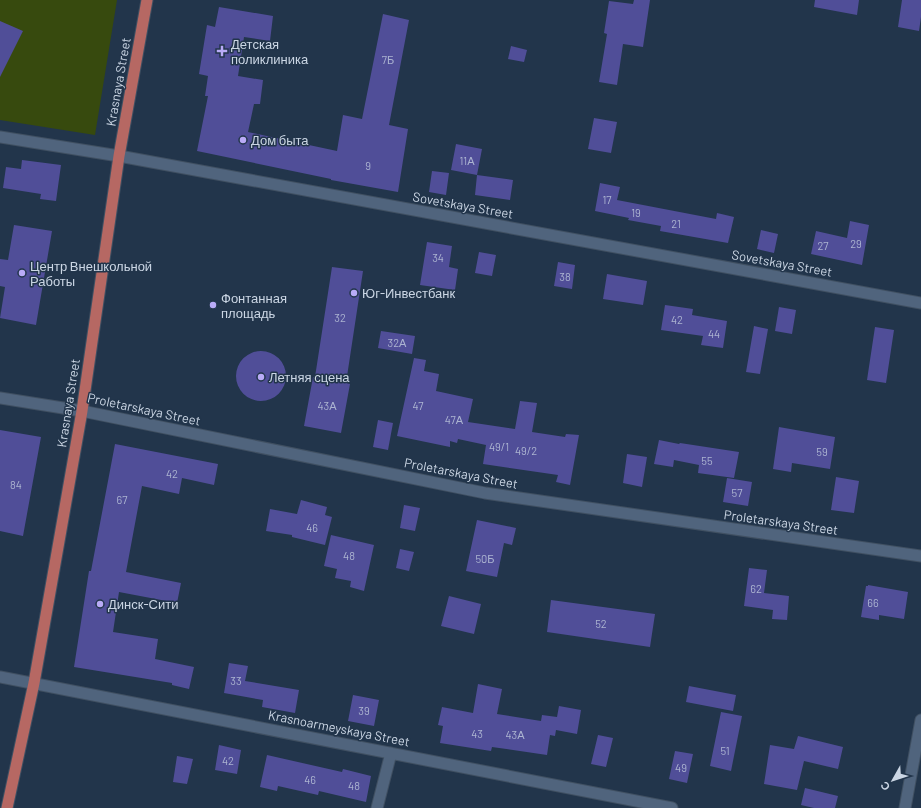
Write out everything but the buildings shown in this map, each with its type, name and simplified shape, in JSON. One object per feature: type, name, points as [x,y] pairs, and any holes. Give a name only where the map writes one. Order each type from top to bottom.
[{"type":"main road","name":"Krasnaya Street","points":[[7,808],[34,683],[82,411],[119,156],[147,0]]},
{"type":"street","name":"Sovetskaya Street","points":[[0,137],[119,156],[921,303]]},
{"type":"street","name":"Proletarskaya Street","points":[[0,398],[82,411],[485,494],[921,556]]},
{"type":"street","name":"Krasnoarmeyskaya Street","points":[[0,676],[672,808]]},
{"type":"street","points":[[905,808],[921,720]]},
{"type":"street","points":[[377,808],[391,753]]},
{"type":"green space","points":[[0,0],[117,0],[95,135],[0,120]]},
{"type":"place","name":"Детская поликлиника","points":[[222,51]]},
{"type":"place","name":"Дом быта","points":[[243,140]]},
{"type":"place","name":"Центр Внешкольной Работы","points":[[22,273]]},
{"type":"place","name":"Юг-Инвестбанк","points":[[354,293]]},
{"type":"place","name":"Фонтанная площадь","points":[[213,305]]},
{"type":"place","name":"Летняя сцена","points":[[261,377]]},
{"type":"place","name":"Динск-Сити","points":[[100,604]]}]
